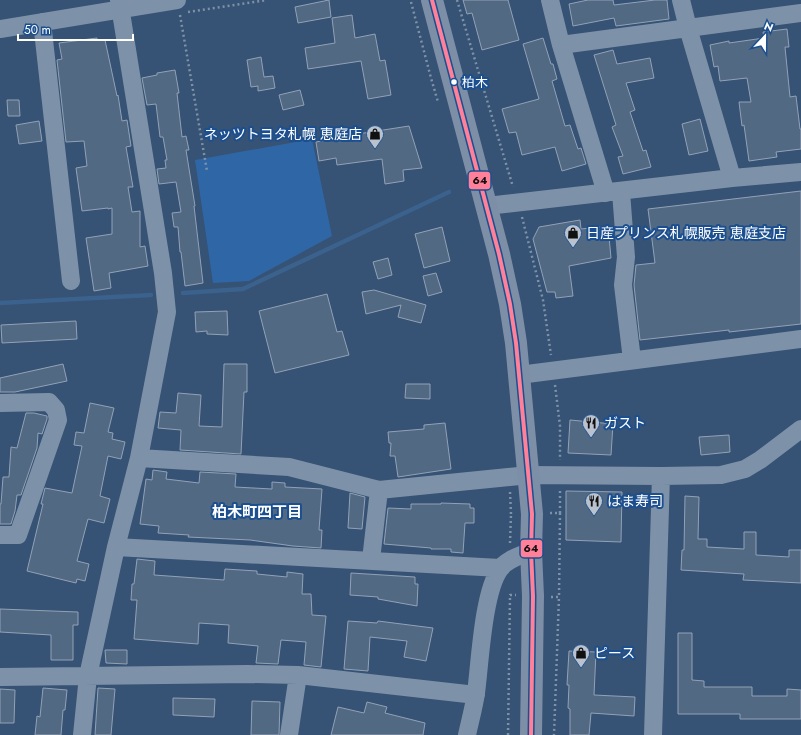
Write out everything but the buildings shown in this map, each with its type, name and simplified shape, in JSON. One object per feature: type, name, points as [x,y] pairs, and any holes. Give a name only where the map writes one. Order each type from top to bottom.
[{"type":"main road","points":[[422,1],[487,206],[510,304],[519,375],[519,476],[532,514],[531,551],[533,596],[530,735]]},
{"type":"street","points":[[550,0],[561,45],[614,192],[626,257],[623,285],[632,360]]},
{"type":"street","points":[[681,0],[732,178]]},
{"type":"street","points":[[82,735],[88,676],[116,546],[139,458],[167,312],[163,273],[120,4]]},
{"type":"street","points":[[0,29],[42,22],[81,8],[120,4],[179,9]]},
{"type":"street","points":[[561,45],[688,28],[801,16]]},
{"type":"street","points":[[42,22],[72,280]]},
{"type":"street","points":[[487,206],[732,178],[801,172]]},
{"type":"street","points":[[519,375],[801,339]]},
{"type":"street","points":[[0,403],[49,402],[56,410],[58,420],[18,534],[0,535]]},
{"type":"street","points":[[139,458],[289,467],[379,490],[519,476],[722,475],[745,469],[760,460],[801,429]]},
{"type":"street","points":[[653,735],[661,476]]},
{"type":"street","points":[[371,560],[379,490]]},
{"type":"street","points":[[116,546],[500,568]]},
{"type":"street","points":[[467,735],[476,695],[488,603],[493,581],[500,568],[510,560],[531,551]]},
{"type":"street","points":[[289,735],[298,675]]},
{"type":"street","points":[[0,676],[298,675],[476,695]]},
{"type":"path","points":[[207,171],[179,9],[267,0]]},
{"type":"path","points":[[457,0],[518,203],[544,300],[560,426],[560,513]]},
{"type":"path","points":[[422,1],[431,78],[440,109]]},
{"type":"path","points":[[510,514],[519,476]]},
{"type":"shaded area","points":[[312,139],[332,236],[249,281],[213,283],[195,160]]},
{"type":"waterway","points":[[183,293],[243,289],[449,192]]},
{"type":"waterway","points":[[0,303],[151,295]]},
{"type":"transit line","name":"64","points":[[432,0],[499,254],[510,304],[516,343],[532,514],[531,551],[533,596],[531,735]]},
{"type":"place","name":"柏木","points":[[454,82]]},
{"type":"place","name":"ネッツトヨタ札幌 恵庭店","points":[[375,149]]},
{"type":"place","name":"日産プリンス札幌販売 恵庭支店","points":[[573,248]]},
{"type":"place","name":"ガスト","points":[[591,438]]},
{"type":"place","name":"はま寿司","points":[[594,516]]},
{"type":"place","name":"ピース","points":[[581,668]]},
{"type":"district","name":"柏木町四丁目","points":[[257,512]]}]
